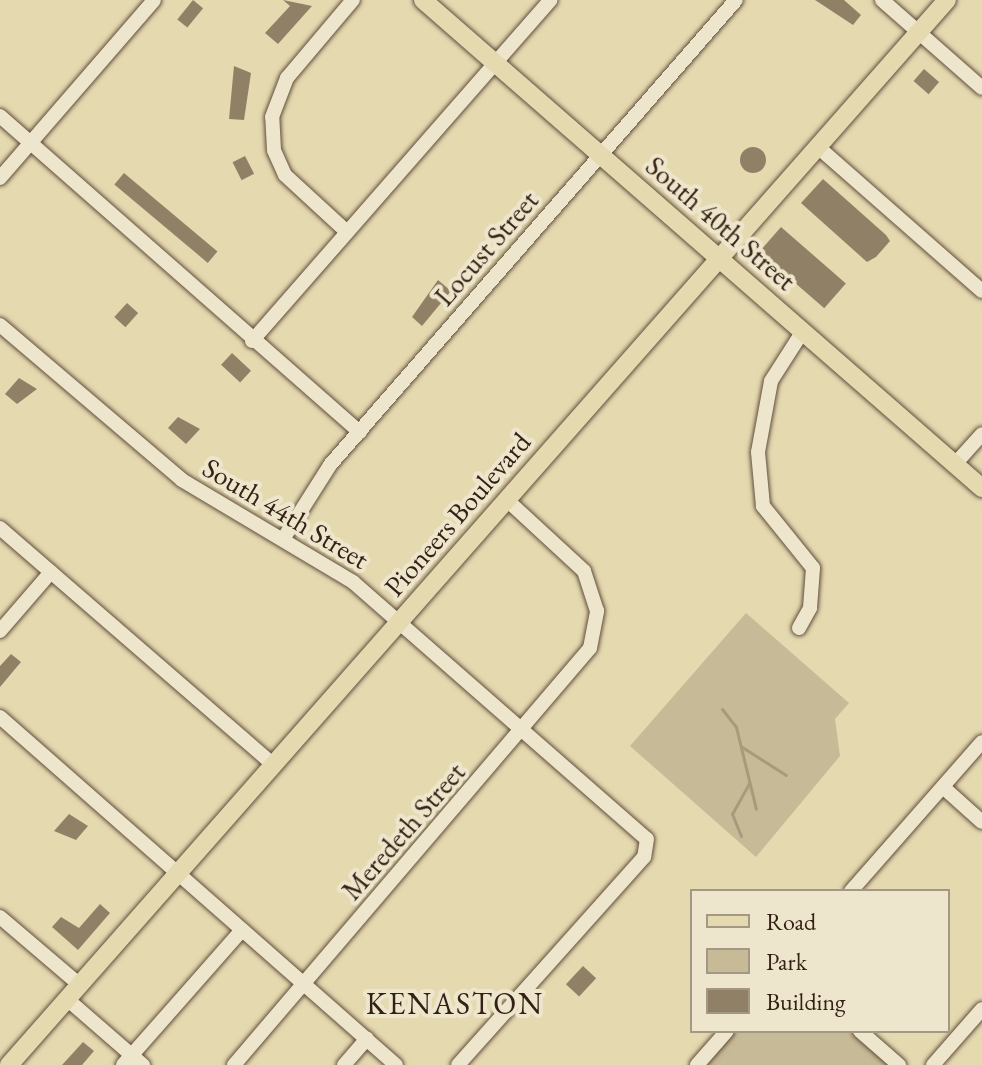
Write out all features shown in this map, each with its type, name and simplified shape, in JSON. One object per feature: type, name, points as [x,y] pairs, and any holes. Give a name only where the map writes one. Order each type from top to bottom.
[{"type":"main road","name":"South 40th Street","points":[[423,0],[982,488]]},
{"type":"main road","name":"Pioneers Boulevard","points":[[9,1065],[947,0]]},
{"type":"street","points":[[0,178],[154,0]]},
{"type":"street","points":[[347,232],[285,175],[274,150],[272,117],[287,78],[353,0]]},
{"type":"street","points":[[252,341],[550,0]]},
{"type":"street","name":"Locust Street","points":[[285,536],[314,484],[736,0]]},
{"type":"street","points":[[882,0],[982,88]]},
{"type":"street","points":[[0,116],[28,146],[360,432]]},
{"type":"street","points":[[818,147],[982,291]]},
{"type":"street","name":"South 44th Street","points":[[0,325],[182,480],[285,536],[400,622],[649,844],[458,1065]]},
{"type":"street","points":[[799,628],[815,588],[813,568],[763,506],[758,452],[771,381],[803,331]]},
{"type":"street","points":[[955,464],[982,434]]},
{"type":"street","name":"Meredeth Street","points":[[234,1065],[584,659],[597,623],[584,571],[507,500]]},
{"type":"street","points":[[0,528],[274,765]]},
{"type":"street","points":[[0,631],[51,572]]},
{"type":"street","points":[[0,717],[396,1065]]},
{"type":"street","points":[[853,889],[982,742]]},
{"type":"street","points":[[943,787],[982,822]]},
{"type":"street","points":[[0,917],[74,992],[132,1062],[242,930]]},
{"type":"street","points":[[933,1065],[982,1009]]},
{"type":"street","points":[[697,1065],[725,1033]]},
{"type":"street","points":[[862,1033],[899,1065]]},
{"type":"street","points":[[344,1065],[367,1039]]},
{"type":"green space","points":[[746,613],[849,703],[835,719],[840,756],[756,857],[630,746]]},
{"type":"green space","points":[[725,1033],[862,1033],[899,1065],[697,1065]]},
{"type":"building","points":[[193,0],[203,8],[187,28],[177,19]]},
{"type":"building","points":[[283,0],[312,6],[278,44],[265,33],[290,6]]},
{"type":"building","points":[[815,0],[844,0],[861,15],[853,25]]},
{"type":"building","points":[[234,66],[251,73],[244,120],[229,119]]},
{"type":"building","points":[[924,69],[939,82],[929,94],[914,81]]},
{"type":"building","points":[[753,147],[762,151],[766,160],[762,169],[753,173],[744,169],[740,160],[744,151]]},
{"type":"building","points":[[245,156],[254,174],[242,180],[233,162]]},
{"type":"building","points":[[124,173],[217,251],[208,263],[114,184]]},
{"type":"building","points":[[823,179],[886,235],[890,241],[876,257],[867,262],[801,203]]},
{"type":"building","points":[[781,227],[846,283],[824,308],[759,252]]},
{"type":"building","points":[[438,280],[451,291],[422,326],[412,317]]},
{"type":"building","points":[[127,303],[138,313],[125,327],[114,317]]},
{"type":"building","points":[[232,353],[251,371],[240,382],[221,365]]},
{"type":"building","points":[[19,378],[37,389],[17,404],[5,394]]},
{"type":"building","points":[[178,417],[200,429],[186,444],[168,428]]},
{"type":"building","points":[[11,654],[21,662],[0,687],[0,666]]},
{"type":"building","points":[[69,814],[88,826],[76,840],[54,831]]},
{"type":"building","points":[[100,904],[110,913],[78,950],[52,927],[61,917],[79,928]]},
{"type":"building","points":[[583,966],[596,978],[579,997],[566,984]]},
{"type":"building","points":[[83,1042],[94,1051],[82,1065],[62,1065]]},
{"type":"waterway","points":[[722,709],[736,727],[756,809]]},
{"type":"waterway","points":[[742,747],[786,775]]},
{"type":"waterway","points":[[741,836],[732,814],[749,783]]},
{"type":"district","name":"KENASTON","points":[[455,1004]]}]
